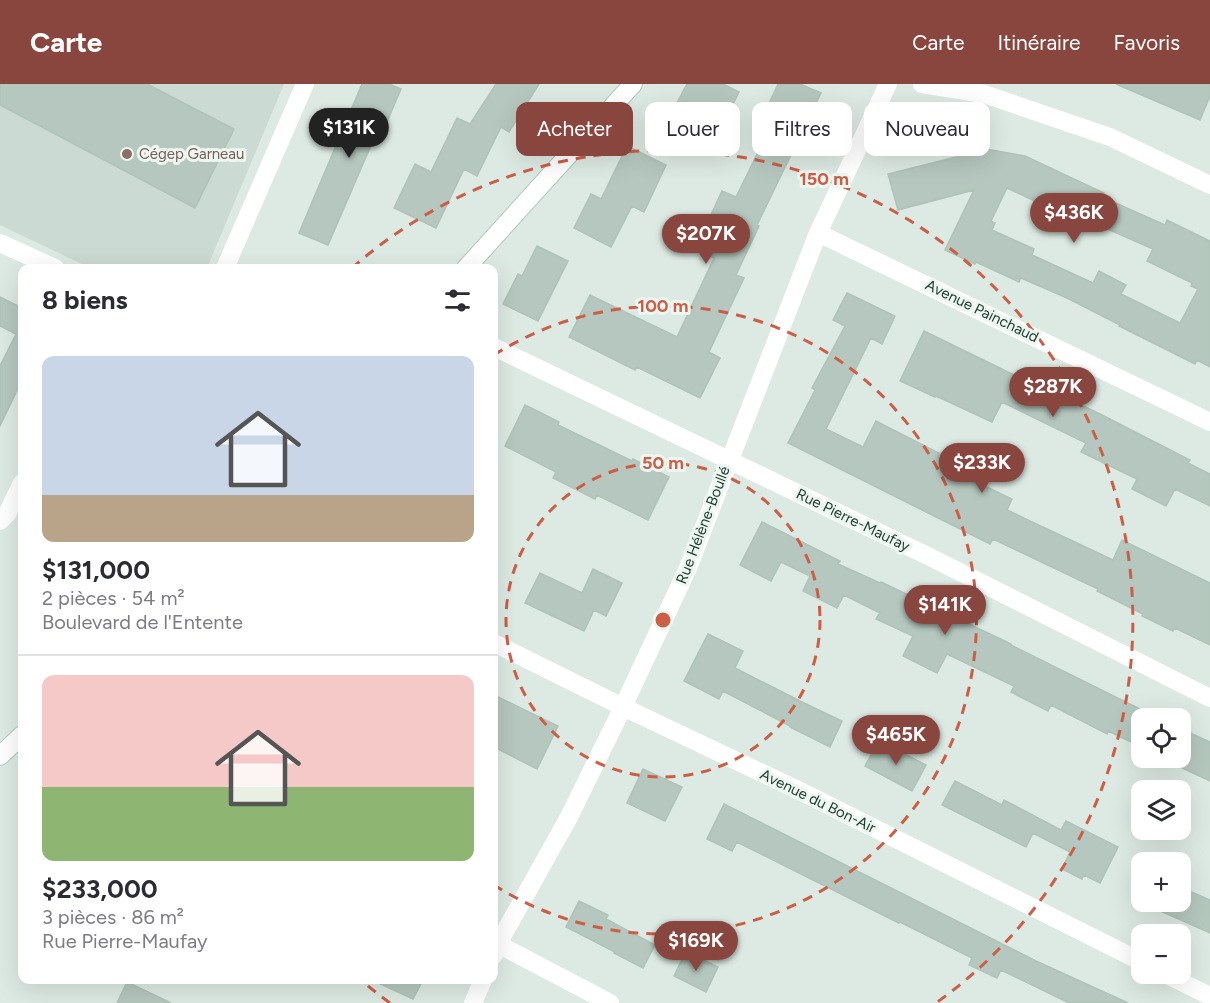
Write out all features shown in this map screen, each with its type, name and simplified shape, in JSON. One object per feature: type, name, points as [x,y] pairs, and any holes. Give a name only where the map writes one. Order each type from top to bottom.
[{"type":"street","points":[[227,264],[305,84]]},
{"type":"street","points":[[470,264],[633,84]]},
{"type":"street","name":"Rue Hélène-Boullé","points":[[498,942],[569,817],[688,568],[818,233],[888,84]]},
{"type":"street","points":[[922,84],[984,94],[1110,137],[1210,185]]},
{"type":"street","name":"Avenue Painchaud","points":[[818,233],[1210,422]]},
{"type":"street","points":[[0,243],[46,264]]},
{"type":"street","name":"Rue Pierre-Maufay","points":[[498,349],[930,556],[1210,698]]},
{"type":"street","points":[[0,520],[7,514],[18,491]]},
{"type":"street","name":"Avenue du Bon-Air","points":[[498,645],[802,792],[1131,956]]},
{"type":"street","points":[[0,756],[18,739]]},
{"type":"street","points":[[498,948],[610,1003]]},
{"type":"street","points":[[473,1003],[481,984]]},
{"type":"street","points":[[1185,984],[1210,996]]},
{"type":"shaded area","name":"Cégep Garneau","points":[[0,84],[284,84],[209,264],[82,264],[0,225]]},
{"type":"building","points":[[0,84],[147,84],[234,129],[195,208],[0,105]]},
{"type":"building","points":[[362,84],[389,84],[401,89],[384,129],[379,127],[328,245],[299,233]]},
{"type":"building","points":[[496,84],[539,84],[528,102],[516,102],[516,121],[509,132],[501,127],[477,176],[464,169],[436,228],[394,208],[415,164],[431,172],[457,118],[470,124]]},
{"type":"building","points":[[687,84],[723,84],[739,92],[734,102],[678,102]]},
{"type":"building","points":[[778,84],[800,84],[821,93],[817,102],[770,102]]},
{"type":"building","points":[[1116,84],[1210,84],[1210,96],[1200,120]]},
{"type":"building","points":[[633,149],[666,165],[644,212],[632,206],[611,247],[574,228],[591,194],[601,199],[622,156],[633,156]]},
{"type":"building","points":[[990,150],[1025,156],[1104,193],[1102,197],[1165,225],[1167,220],[1210,241],[1210,367],[1197,360],[1195,364],[1067,298],[1021,278],[1019,282],[945,250],[974,190],[898,210],[888,174],[956,156],[990,156]],"holes":[[[1007,188],[1058,212],[1060,208],[1153,249],[1147,261],[1192,283],[1191,286],[1198,289],[1180,323],[1121,294],[1126,285],[1099,271],[1093,283],[1032,255],[1034,249],[992,230],[995,223],[991,221]]]},
{"type":"building","points":[[756,156],[790,156],[736,275],[744,278],[709,352],[720,358],[700,398],[637,367],[635,370],[569,337],[590,295],[677,337],[714,258],[695,249],[722,191],[736,197]]},
{"type":"building","points":[[537,246],[568,261],[538,321],[503,304],[518,274],[522,276]]},
{"type":"building","points":[[847,293],[895,316],[882,344],[871,338],[826,429],[863,447],[876,421],[968,468],[964,476],[1012,499],[1007,510],[1113,560],[1122,540],[1210,583],[1210,645],[1175,628],[1173,631],[1142,616],[1143,614],[1097,591],[1098,589],[993,539],[990,544],[788,443],[815,390],[812,388],[845,326],[833,320]]},
{"type":"building","points":[[0,297],[18,306],[18,388],[0,426],[0,366],[16,334],[0,326]]},
{"type":"building","points":[[924,331],[1100,414],[1190,460],[1188,463],[1210,474],[1210,506],[1175,489],[1166,506],[1132,489],[1137,479],[1081,452],[1086,443],[1002,402],[992,422],[900,381]]},
{"type":"building","points":[[525,405],[559,422],[558,425],[669,477],[648,520],[597,495],[595,499],[553,478],[556,472],[505,446]]},
{"type":"building","points":[[762,522],[840,561],[838,564],[1011,644],[1138,708],[1131,708],[1131,742],[1108,731],[1107,734],[1051,705],[1048,711],[1011,692],[1014,686],[947,654],[937,673],[903,656],[913,636],[876,619],[880,613],[844,595],[837,608],[803,591],[810,576],[781,562],[771,581],[740,565]]},
{"type":"building","points":[[593,569],[622,583],[606,616],[594,610],[584,631],[525,603],[540,573],[582,593]]},
{"type":"building","points":[[708,634],[743,651],[735,668],[842,721],[830,747],[723,691],[719,699],[684,681]]},
{"type":"building","points":[[498,697],[558,726],[537,769],[498,749]]},
{"type":"building","points":[[1191,733],[1210,742],[1210,781],[1182,768],[1191,768]]},
{"type":"building","points":[[879,741],[926,765],[912,791],[865,766]]},
{"type":"building","points":[[643,769],[682,787],[665,821],[627,803]]},
{"type":"building","points":[[955,781],[1002,805],[1004,800],[1061,830],[1066,821],[1118,847],[1100,883],[1084,875],[1082,879],[1062,869],[1070,852],[1033,833],[1026,847],[942,805]]},
{"type":"building","points":[[724,804],[1036,961],[1128,1003],[1069,1003],[1001,970],[997,978],[969,965],[972,958],[737,842],[732,851],[707,839]]},
{"type":"building","points":[[1191,892],[1210,900],[1210,933],[1163,912],[1191,912]]},
{"type":"building","points":[[579,901],[608,915],[606,919],[655,945],[643,968],[566,927]]},
{"type":"building","points":[[686,951],[718,967],[706,992],[674,976]]},
{"type":"building","points":[[126,984],[131,984],[171,1003],[117,1003]]},
{"type":"building","points":[[381,984],[421,984],[413,999]]},
{"type":"place","name":"Cégep Garneau","points":[[127,154]]}]
